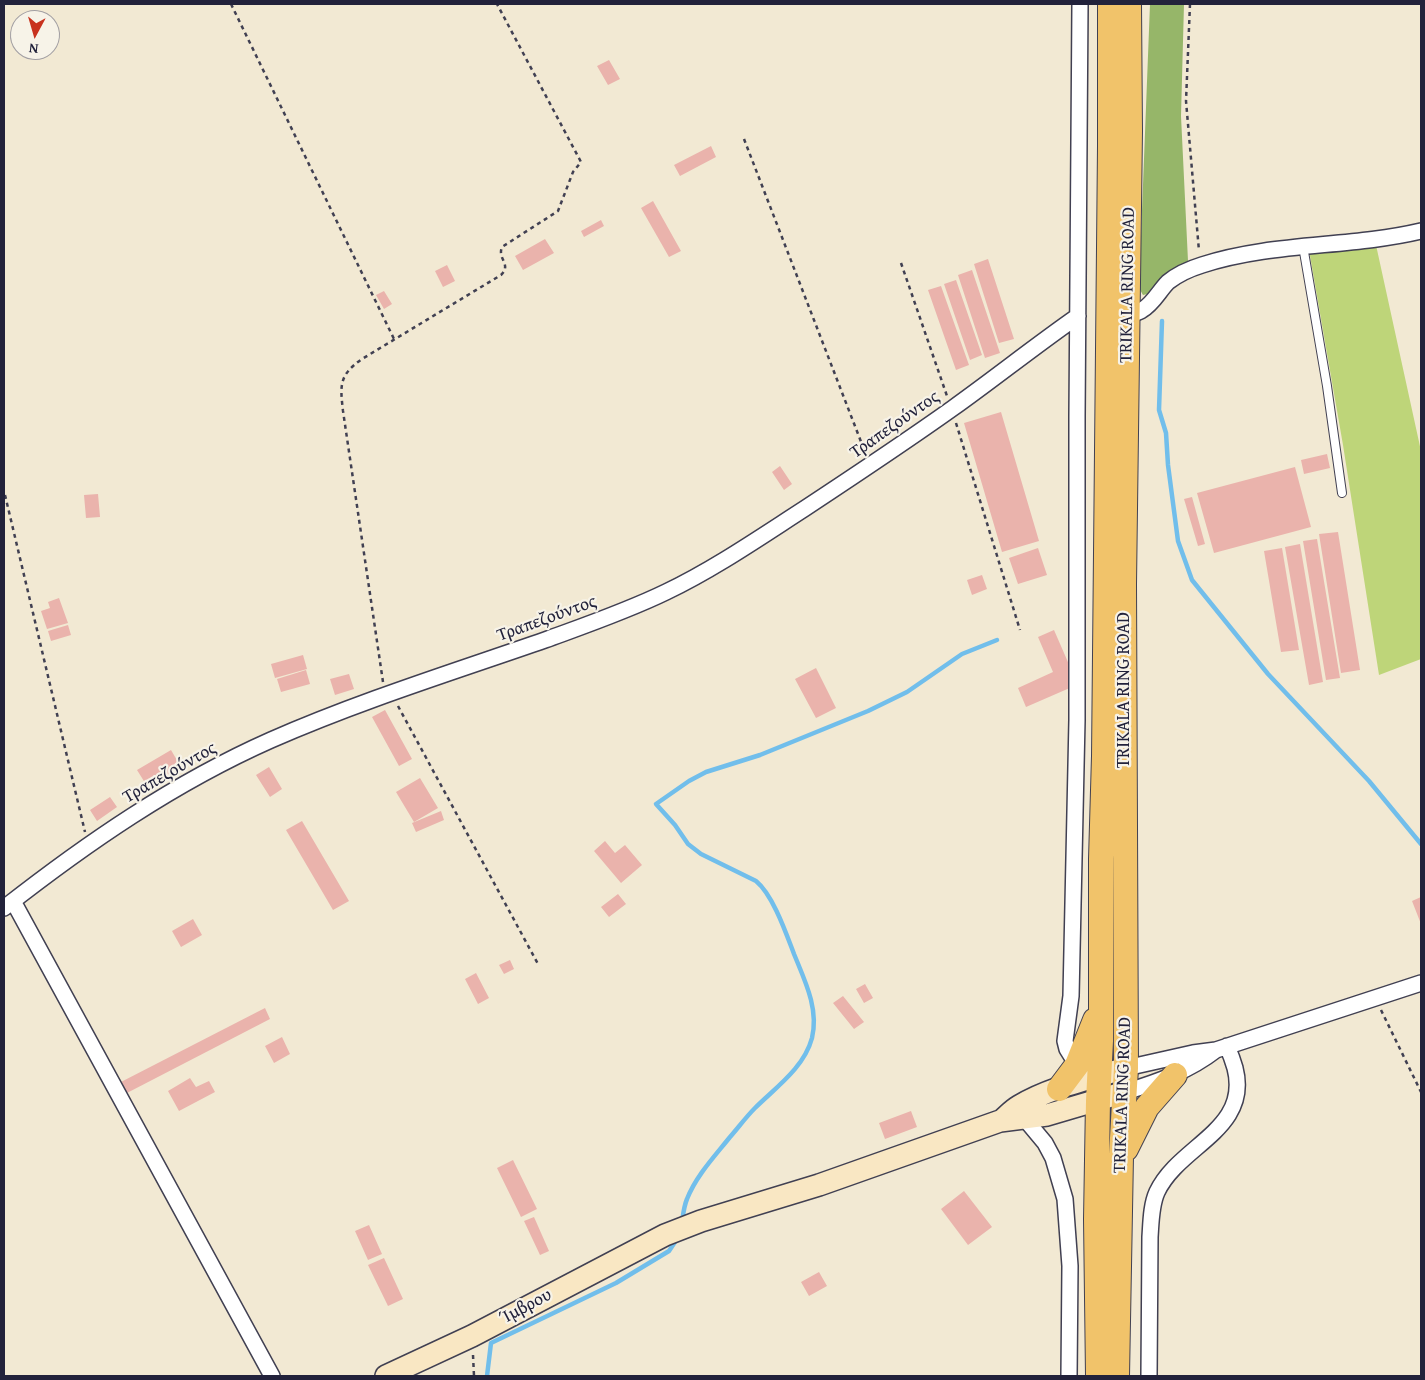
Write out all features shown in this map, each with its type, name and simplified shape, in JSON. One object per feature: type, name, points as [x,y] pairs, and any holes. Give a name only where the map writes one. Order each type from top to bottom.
[{"type":"main road","name":"TRIKALA RING ROAD","points":[[1098,1376],[1098,1101],[1104,756],[1110,4]]},
{"type":"main road","name":"TRIKALA RING ROAD","points":[[1117,1376],[1121,1156],[1126,1068],[1124,584],[1129,4]]},
{"type":"main road","points":[[1059,1089],[1077,1065],[1100,1006]]},
{"type":"main road","points":[[1121,1156],[1134,1135],[1147,1107],[1175,1075]]},
{"type":"street","points":[[1077,1065],[1067,1050],[1065,1041],[1071,996],[1077,750],[1080,4]]},
{"type":"street","points":[[1127,316],[1142,310],[1152,302],[1167,283],[1180,273],[1200,265],[1240,254],[1303,246],[1379,240],[1421,231]]},
{"type":"street","name":"Τραπεζούντος","points":[[8,905],[116,826],[156,800],[230,760],[293,731],[390,694],[601,620],[667,592],[720,563],[870,465],[951,409],[1078,316]]},
{"type":"street","points":[[8,905],[272,1376]]},
{"type":"street","points":[[1000,1121],[1018,1106],[1059,1089],[1126,1068],[1222,1048],[1421,983]]},
{"type":"street","points":[[1000,1121],[1025,1119],[1098,1101],[1175,1075],[1199,1063],[1222,1048]]},
{"type":"street","points":[[1149,1376],[1150,1237],[1157,1192],[1186,1155],[1220,1128],[1228,1117],[1236,1097],[1236,1070],[1222,1048]]},
{"type":"street","points":[[1025,1119],[1045,1143],[1053,1158],[1065,1199],[1070,1266],[1069,1376]]},
{"type":"street","name":"Ίμβρου","points":[[386,1376],[472,1336],[665,1235],[701,1221],[819,1185],[1000,1121]]},
{"type":"lane","points":[[1303,246],[1327,386],[1342,493]]},
{"type":"path","points":[[231,4],[394,339]]},
{"type":"path","points":[[497,4],[580,162],[573,172],[558,211],[502,247],[500,251],[506,267],[505,271],[353,365],[344,376],[341,386],[383,681],[437,776],[538,964]]},
{"type":"path","points":[[1190,4],[1186,101],[1200,265]]},
{"type":"path","points":[[744,139],[870,465]]},
{"type":"path","points":[[901,263],[951,409],[1020,630]]},
{"type":"path","points":[[5,495],[88,846]]},
{"type":"path","points":[[1375,998],[1421,1092]]},
{"type":"green space","points":[[1150,4],[1184,4],[1181,116],[1188,261],[1160,279],[1152,293],[1143,295],[1139,288]]},
{"type":"green space","points":[[1376,245],[1421,451],[1421,659],[1379,675],[1343,445],[1309,250]]},
{"type":"building","points":[[609,60],[620,79],[608,85],[597,66]]},
{"type":"building","points":[[711,146],[716,157],[680,176],[674,165]]},
{"type":"building","points":[[653,201],[681,251],[669,257],[641,208]]},
{"type":"building","points":[[601,220],[604,226],[584,237],[581,231]]},
{"type":"building","points":[[545,239],[554,253],[523,270],[515,256]]},
{"type":"building","points":[[988,259],[1014,339],[999,343],[974,264]]},
{"type":"building","points":[[447,265],[455,281],[443,287],[435,271]]},
{"type":"building","points":[[972,270],[1000,353],[985,358],[958,275]]},
{"type":"building","points":[[956,280],[982,355],[970,360],[944,284]]},
{"type":"building","points":[[941,286],[969,365],[956,370],[928,290]]},
{"type":"building","points":[[384,291],[392,304],[384,309],[376,295]]},
{"type":"building","points":[[1001,412],[1039,541],[1002,552],[964,423]]},
{"type":"building","points":[[1327,454],[1330,468],[1304,474],[1301,460]]},
{"type":"building","points":[[780,466],[792,484],[784,490],[772,472]]},
{"type":"building","points":[[1295,467],[1311,527],[1214,553],[1197,493]]},
{"type":"building","points":[[98,494],[100,517],[86,518],[84,495]]},
{"type":"building","points":[[1192,497],[1205,544],[1198,546],[1184,499]]},
{"type":"building","points":[[1338,532],[1360,670],[1341,673],[1319,534]]},
{"type":"building","points":[[1317,539],[1340,678],[1326,680],[1303,541]]},
{"type":"building","points":[[1300,544],[1323,682],[1309,685],[1285,547]]},
{"type":"building","points":[[1038,548],[1047,575],[1018,584],[1009,558]]},
{"type":"building","points":[[1282,548],[1299,650],[1281,652],[1264,551]]},
{"type":"building","points":[[982,575],[987,589],[972,595],[967,580]]},
{"type":"building","points":[[59,598],[68,623],[47,629],[41,611],[50,608],[48,602]]},
{"type":"building","points":[[68,625],[71,635],[51,641],[48,631]]},
{"type":"building","points":[[1054,630],[1074,676],[1069,679],[1072,687],[1026,707],[1018,688],[1053,672],[1038,637]]},
{"type":"building","points":[[303,655],[307,669],[275,678],[271,664]]},
{"type":"building","points":[[816,668],[836,708],[816,718],[795,679]]},
{"type":"building","points":[[306,670],[310,684],[281,692],[277,679]]},
{"type":"building","points":[[349,674],[354,689],[335,695],[330,679]]},
{"type":"building","points":[[385,710],[412,759],[399,766],[372,717]]},
{"type":"building","points":[[171,750],[181,767],[147,786],[137,770]]},
{"type":"building","points":[[269,767],[282,789],[270,797],[256,775]]},
{"type":"building","points":[[420,778],[438,808],[414,822],[396,792]]},
{"type":"building","points":[[110,797],[117,807],[97,821],[90,810]]},
{"type":"building","points":[[441,811],[444,820],[416,832],[412,823]]},
{"type":"building","points":[[302,821],[349,901],[333,910],[286,830]]},
{"type":"building","points":[[605,841],[615,853],[625,845],[642,865],[621,883],[594,851]]},
{"type":"building","points":[[618,894],[626,904],[609,917],[601,907]]},
{"type":"building","points":[[1421,897],[1421,924],[1412,901]]},
{"type":"building","points":[[193,919],[202,935],[181,947],[172,931]]},
{"type":"building","points":[[510,960],[514,969],[504,974],[499,965]]},
{"type":"building","points":[[476,973],[489,998],[478,1004],[465,979]]},
{"type":"building","points":[[865,984],[873,998],[864,1003],[856,989]]},
{"type":"building","points":[[843,996],[864,1022],[854,1029],[833,1003]]},
{"type":"building","points":[[265,1008],[270,1019],[125,1094],[119,1083]]},
{"type":"building","points":[[282,1037],[290,1054],[274,1063],[265,1046]]},
{"type":"building","points":[[190,1078],[196,1087],[209,1081],[215,1092],[179,1111],[168,1091]]},
{"type":"building","points":[[911,1111],[917,1127],[885,1139],[879,1123]]},
{"type":"building","points":[[513,1160],[537,1209],[521,1217],[497,1168]]},
{"type":"building","points":[[964,1191],[992,1227],[968,1245],[941,1209]]},
{"type":"building","points":[[534,1217],[549,1251],[540,1255],[524,1221]]},
{"type":"building","points":[[369,1225],[382,1254],[368,1260],[355,1231]]},
{"type":"building","points":[[384,1258],[403,1299],[388,1306],[368,1265]]},
{"type":"building","points":[[819,1272],[827,1286],[809,1296],[801,1282]]},
{"type":"waterway","points":[[1162,321],[1159,410],[1166,433],[1168,465],[1178,541],[1192,580],[1268,674],[1369,781],[1421,844]]},
{"type":"waterway","points":[[682,1222],[687,1199],[695,1182],[706,1167],[748,1115],[788,1077],[803,1059],[812,1038],[814,1016],[810,995],[787,936],[768,895],[756,881],[701,854],[688,844],[675,825],[656,804],[689,781],[706,772],[760,755],[868,711],[907,692],[962,654],[997,640]]},
{"type":"waterway","points":[[487,1376],[491,1343],[616,1283],[669,1251],[677,1239]]}]
